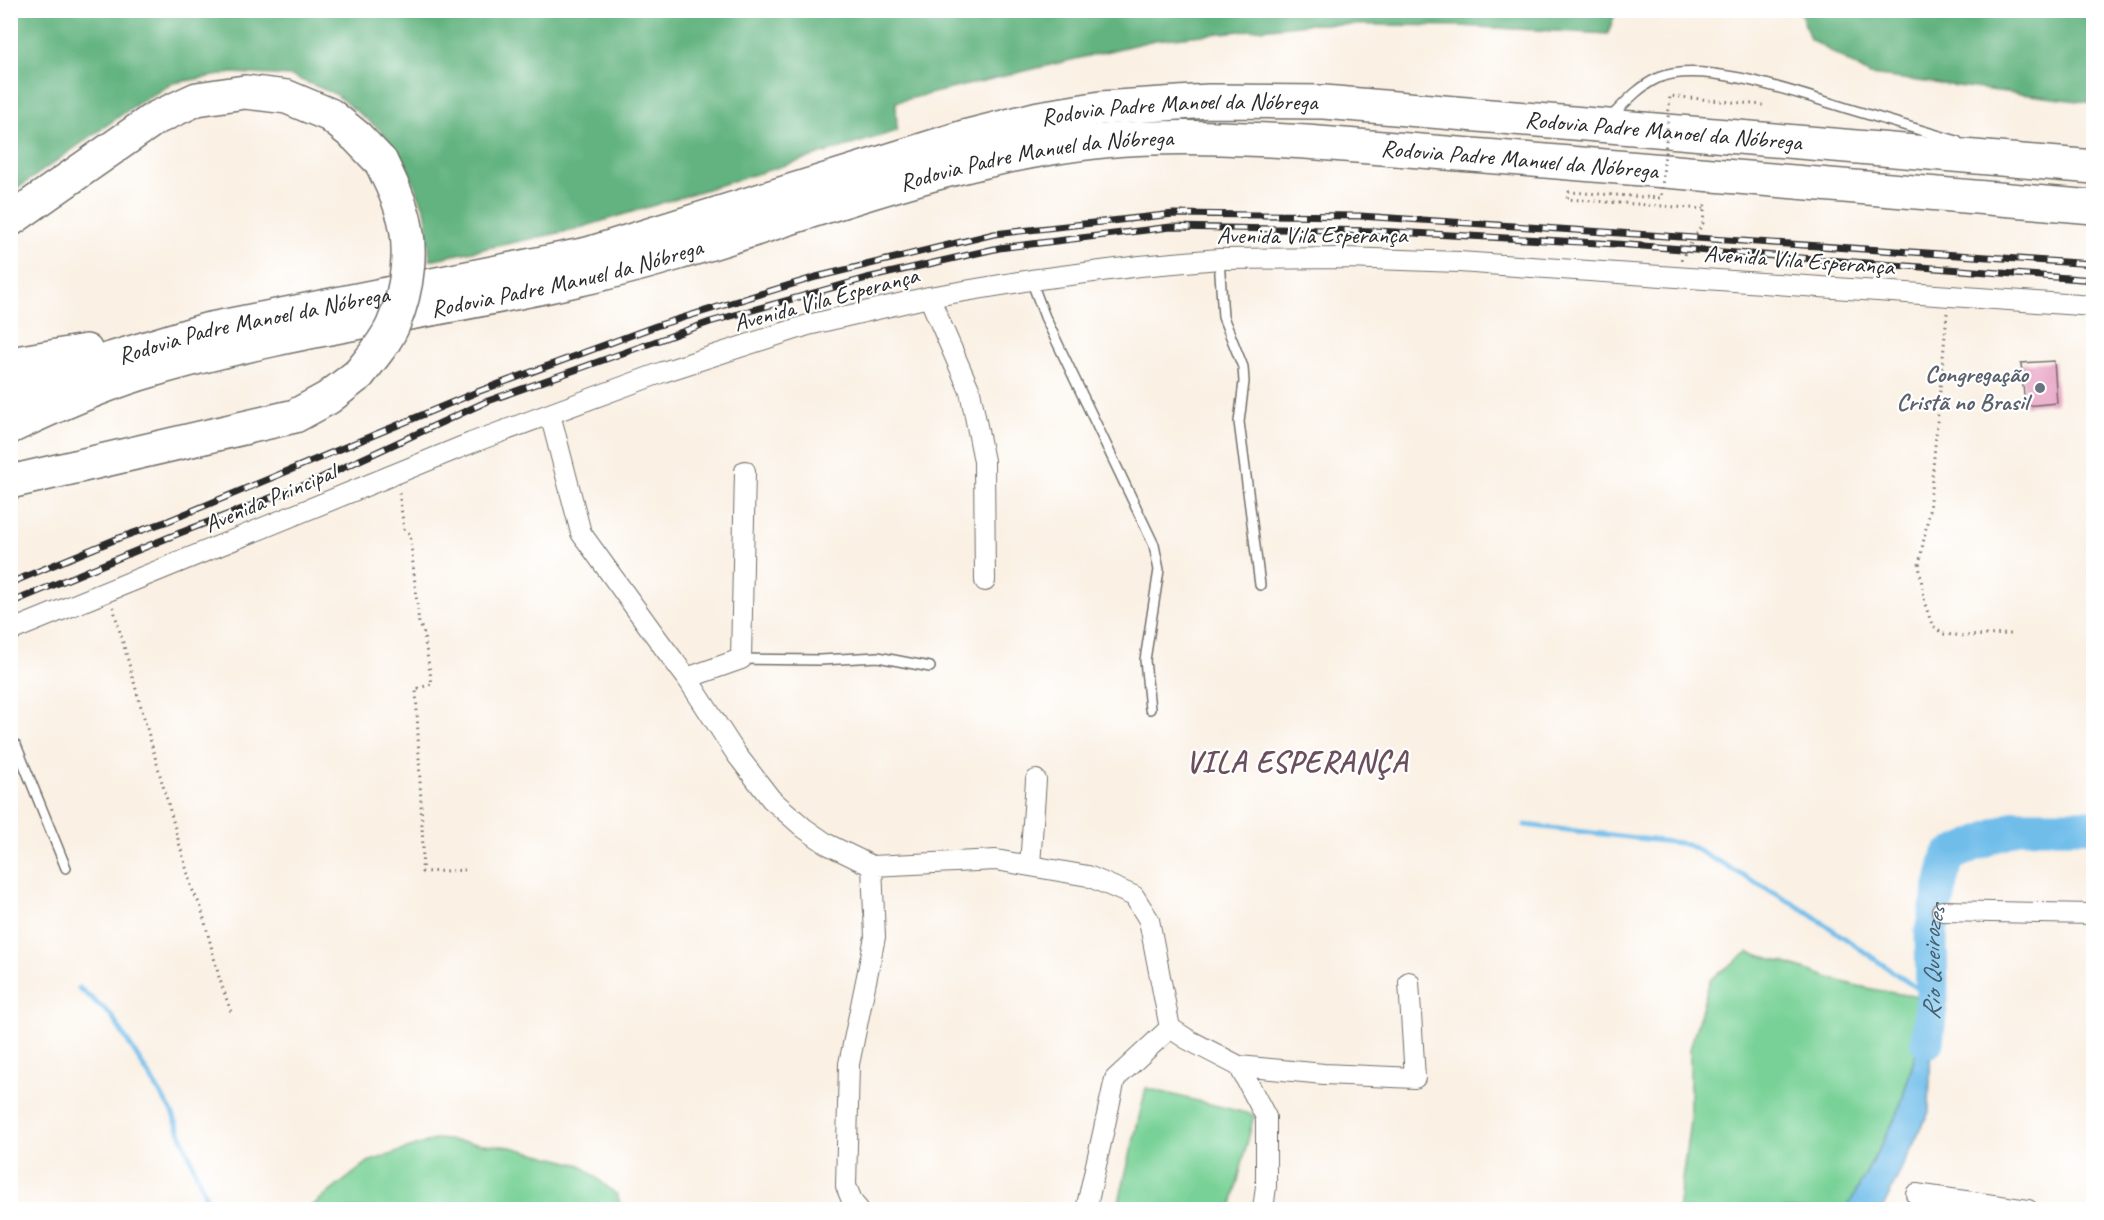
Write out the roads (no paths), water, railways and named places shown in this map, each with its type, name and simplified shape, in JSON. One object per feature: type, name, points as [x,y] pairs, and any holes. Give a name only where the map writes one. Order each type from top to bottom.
[{"type":"highway","points":[[10,220],[154,118],[197,99],[245,92],[287,97],[330,115],[357,137],[381,162],[402,209],[408,243],[405,281],[392,327],[359,374],[328,398],[295,416],[10,482]]},
{"type":"highway","name":"Rodovia Padre Manoel da Nóbrega","points":[[10,395],[84,367],[206,330],[588,254],[964,136],[1039,118],[1101,108],[1209,101],[1324,102],[2094,167]]},
{"type":"highway","name":"Rodovia Padre Manuel da Nóbrega","points":[[10,427],[69,400],[134,376],[195,358],[283,337],[502,297],[612,272],[898,184],[997,157],[1105,141],[1218,137],[1357,146],[2094,207]]},
{"type":"highway","points":[[10,364],[206,330]]},
{"type":"street","name":"Avenida Vila Esperança","points":[[550,414],[663,372],[808,325],[929,297],[1032,280],[1140,266],[1219,259],[1346,258],[1459,261],[2094,306]]},
{"type":"street","points":[[929,297],[970,391],[984,461],[985,580]]},
{"type":"street","points":[[550,414],[581,532],[687,678],[737,755],[771,799],[804,828],[827,844],[872,866],[996,860],[1088,876],[1134,896],[1149,920],[1170,1028],[1239,1066],[1324,1074],[1414,1078],[1408,982]]},
{"type":"street","name":"Avenida Principal","points":[[10,631],[471,442],[550,414]]},
{"type":"street","points":[[687,678],[741,659],[745,471]]},
{"type":"street","points":[[1030,865],[1036,780]]},
{"type":"street","points":[[859,1209],[853,1203],[846,1186],[849,1064],[875,938],[872,866]]},
{"type":"street","points":[[1942,911],[2094,914]]},
{"type":"street","points":[[1086,1209],[1115,1079],[1170,1028]]},
{"type":"street","points":[[1239,1066],[1266,1117],[1266,1186],[1263,1209]]},
{"type":"street","points":[[1916,1194],[2028,1209]]},
{"type":"lane","points":[[1602,125],[1637,90],[1659,78],[1690,72],[1731,77],[1802,95],[1967,144]]},
{"type":"lane","points":[[1978,148],[2022,161]]},
{"type":"lane","points":[[1219,259],[1223,317],[1243,367],[1244,382],[1239,422],[1260,585]]},
{"type":"lane","points":[[1032,280],[1045,317],[1154,545],[1159,570],[1144,660],[1150,709]]},
{"type":"lane","points":[[741,659],[820,660],[878,657],[930,667]]},
{"type":"lane","points":[[10,747],[16,745],[66,868]]},
{"type":"water","points":[[1932,999],[1929,1112],[1882,1209],[1847,1209],[1898,1113]]},
{"type":"waterway","points":[[1525,825],[1687,844],[1803,909],[1932,999]]},
{"type":"waterway","name":"Rio Queirozes","points":[[1927,1042],[1932,999],[1931,931],[1948,856],[2018,826],[2094,826]]},
{"type":"waterway","points":[[79,988],[111,1015],[172,1112],[211,1210]]},
{"type":"railway","points":[[10,583],[119,538],[168,521],[477,392],[656,326],[816,277],[994,234],[1174,214],[1360,216],[2094,264]]},
{"type":"railway","points":[[10,603],[172,536],[312,482],[488,401],[710,322],[867,278],[999,248],[1171,227],[1377,231],[1616,244],[2094,280]]},
{"type":"place","name":"Congregação Cristã no Brasil","points":[[2040,388]]},
{"type":"district","name":"VILA ESPERANÇA","points":[[1297,762]]}]
